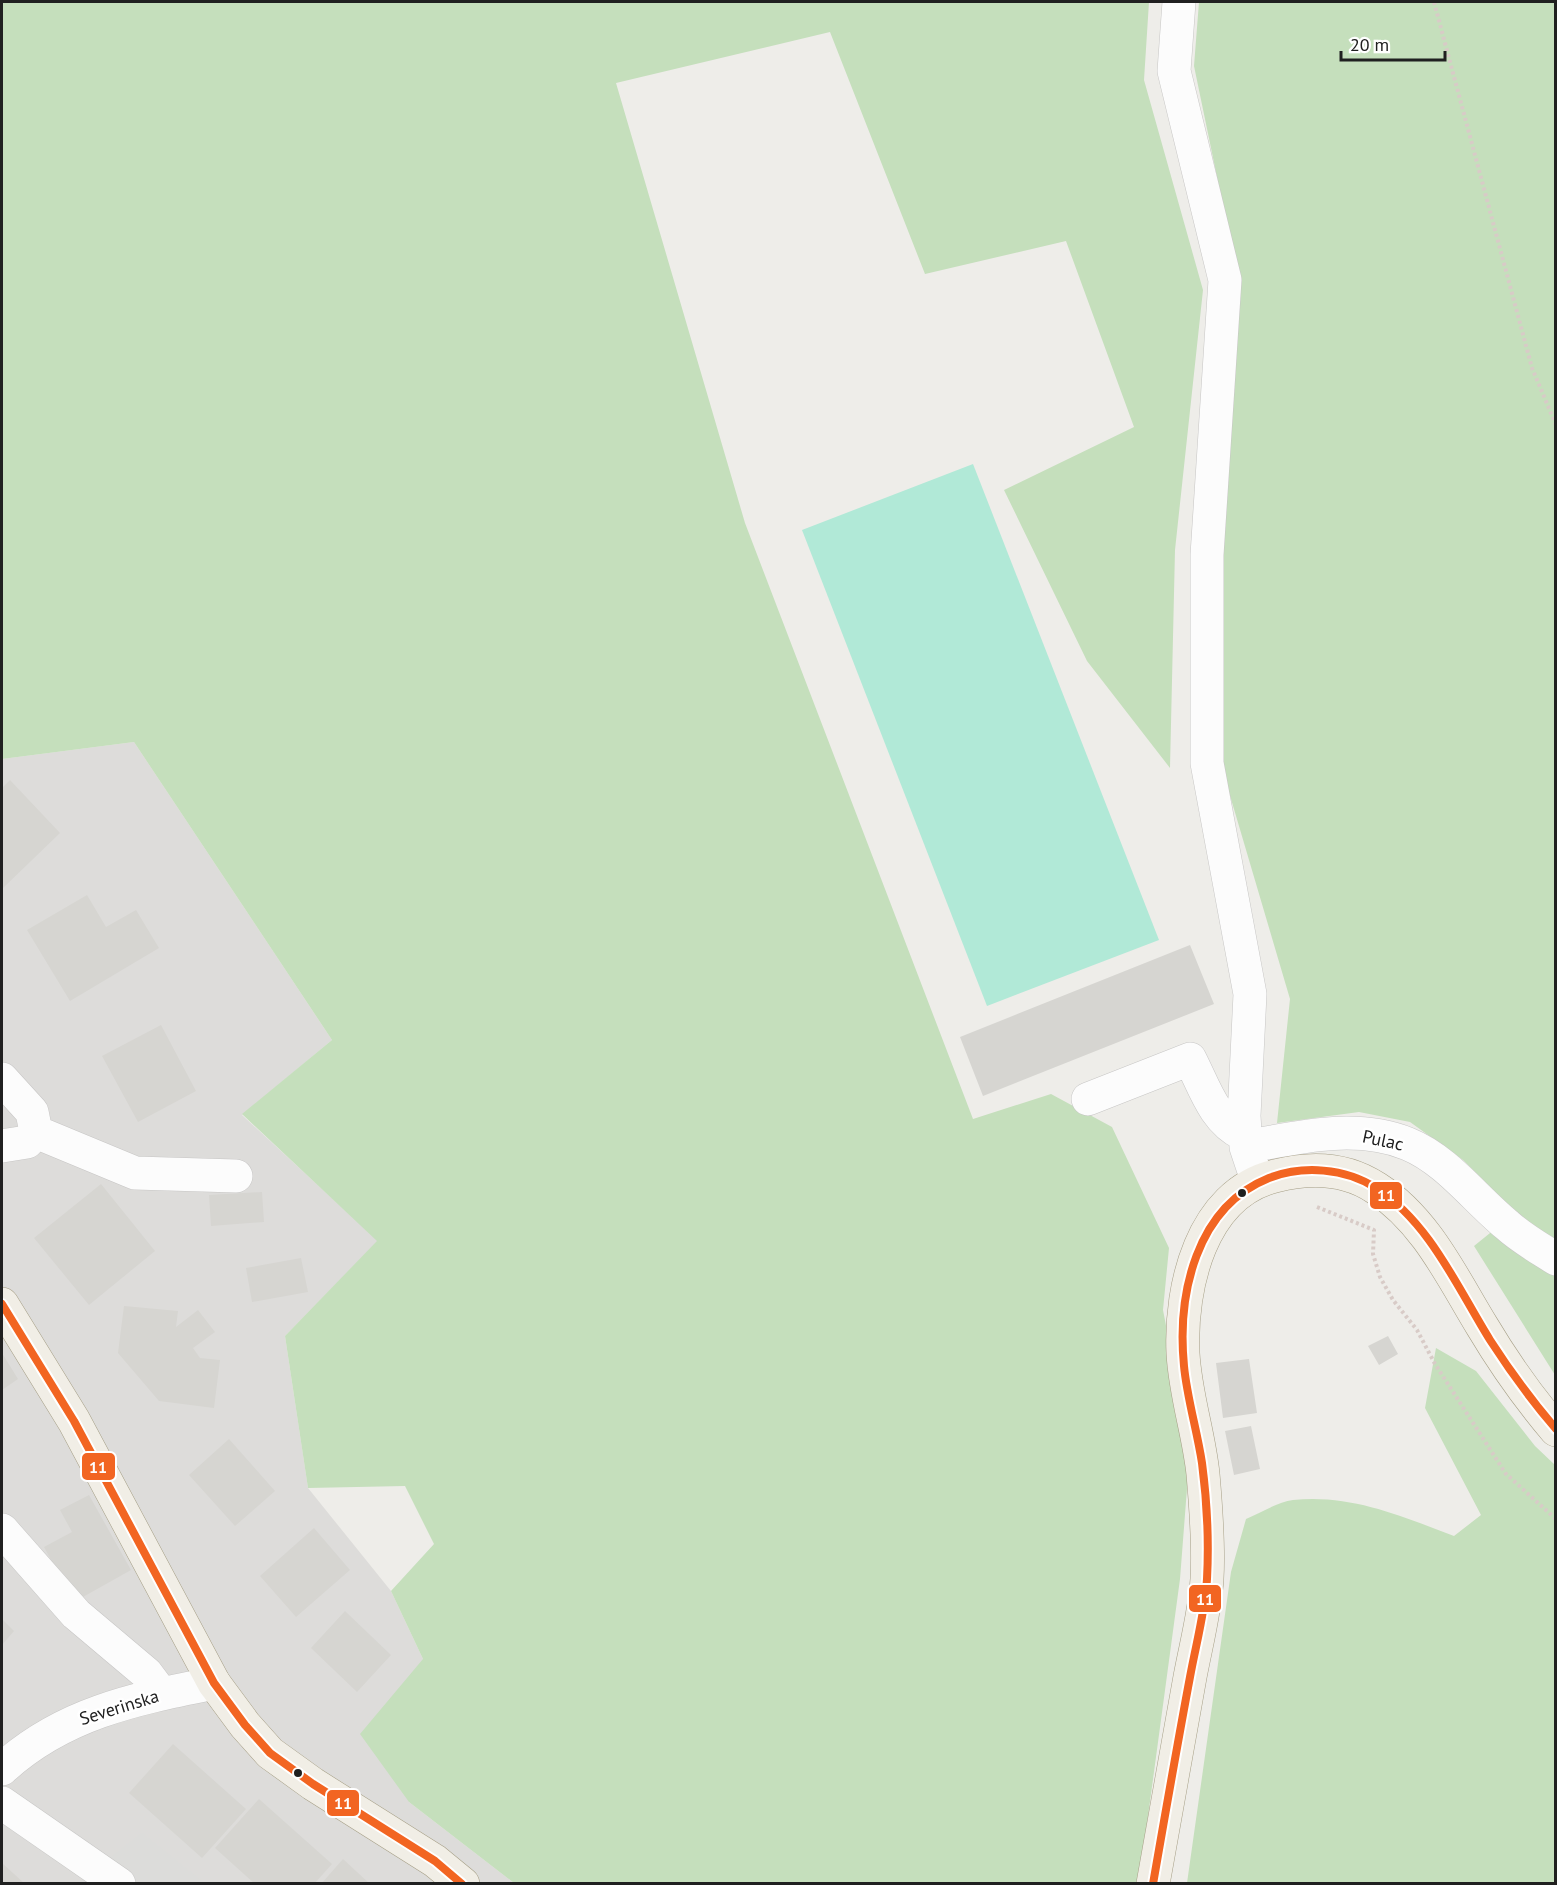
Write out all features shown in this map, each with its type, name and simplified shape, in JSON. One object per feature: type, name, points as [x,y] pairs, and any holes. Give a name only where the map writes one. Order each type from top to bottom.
[{"type":"main road","points":[[1153,1884],[1207,1580],[1203,1473],[1183,1356],[1183,1318],[1191,1277],[1203,1238],[1219,1214],[1236,1197],[1272,1178],[1322,1170],[1353,1176],[1375,1187],[1394,1201],[1418,1225],[1448,1268],[1509,1370],[1556,1430]]},
{"type":"main road","points":[[2,1304],[74,1421],[214,1683],[245,1725],[270,1754],[322,1790],[435,1861],[463,1884]]},
{"type":"street","points":[[1179,2],[1174,71],[1225,280],[1208,555],[1207,763],[1250,994],[1245,1140]]},
{"type":"street","points":[[1088,1099],[1190,1059],[1218,1116],[1245,1140],[1272,1178]]},
{"type":"street","points":[[2,1079],[32,1112],[36,1132]]},
{"type":"street","points":[[2,1146],[27,1142],[36,1132]]},
{"type":"street","points":[[36,1132],[135,1173],[236,1176]]},
{"type":"street","name":"Pulac","points":[[1245,1140],[1330,1132],[1369,1135],[1408,1144],[1446,1169],[1508,1226],[1556,1259]]},
{"type":"street","points":[[2,1530],[76,1614],[146,1673],[161,1694]]},
{"type":"street","name":"Severinska","points":[[2,1769],[22,1750],[61,1726],[96,1711],[214,1683]]},
{"type":"street","points":[[2,1803],[119,1884]]},
{"type":"path","points":[[1434,2],[1532,368],[1556,425]]},
{"type":"path","points":[[1272,1178],[1297,1203],[1309,1203],[1374,1230],[1373,1254],[1393,1300],[1417,1330],[1435,1364],[1506,1473],[1556,1518]]},
{"type":"shaded area","points":[[134,742],[332,1040],[242,1115],[378,1241],[285,1336],[308,1488],[391,1591],[423,1659],[409,1802],[514,1883],[2,1883],[2,759]]},
{"type":"shaded area","points":[[142,1833],[204,1883],[84,1884],[81,1881]]},
{"type":"green space","points":[[2,2],[1149,2],[1144,80],[1203,290],[1175,550],[1170,768],[1087,661],[1004,490],[1134,427],[1066,241],[925,274],[830,32],[616,83],[745,523],[973,1119],[1051,1094],[1112,1127],[1169,1248],[1163,1310],[1190,1450],[1180,1579],[1139,1883],[514,1883],[409,1802],[360,1734],[423,1659],[391,1591],[434,1544],[405,1486],[308,1488],[285,1336],[377,1241],[242,1114],[332,1040],[134,742],[2,759]]},
{"type":"green space","points":[[1199,2],[1555,2],[1555,1239],[1525,1222],[1463,1160],[1410,1122],[1359,1112],[1277,1123],[1290,999],[1221,765],[1221,552],[1239,283],[1194,66]]},
{"type":"green space","points":[[973,464],[1159,940],[987,1006],[802,530]]},
{"type":"green space","points":[[1495,1229],[1555,1276],[1555,1375],[1474,1246]]},
{"type":"green space","points":[[1436,1348],[1476,1371],[1535,1446],[1555,1465],[1555,1883],[1187,1883],[1231,1572],[1246,1519],[1287,1501],[1335,1500],[1375,1508],[1454,1536],[1481,1515],[1425,1408]]},
{"type":"building","points":[[10,780],[60,833],[2,889],[2,788]]},
{"type":"building","points":[[87,895],[106,927],[136,910],[159,948],[70,1001],[27,930]]},
{"type":"building","points":[[1190,945],[1214,1004],[983,1096],[960,1037]]},
{"type":"building","points":[[161,1025],[196,1091],[138,1122],[102,1056]]},
{"type":"building","points":[[101,1184],[155,1251],[89,1305],[34,1238]]},
{"type":"building","points":[[262,1192],[264,1222],[211,1226],[209,1195]]},
{"type":"building","points":[[301,1258],[308,1292],[252,1302],[246,1268]]},
{"type":"building","points":[[124,1306],[178,1311],[176,1327],[198,1310],[215,1332],[193,1348],[200,1358],[220,1360],[214,1408],[159,1401],[118,1353]]},
{"type":"building","points":[[1388,1336],[1398,1354],[1379,1365],[1368,1346]]},
{"type":"building","points":[[2,1353],[18,1379],[2,1390]]},
{"type":"building","points":[[1249,1359],[1257,1413],[1223,1418],[1216,1363]]},
{"type":"building","points":[[1251,1426],[1260,1469],[1234,1475],[1225,1431]]},
{"type":"building","points":[[229,1439],[275,1491],[235,1526],[189,1475]]},
{"type":"building","points":[[89,1495],[131,1570],[74,1602],[44,1547],[72,1532],[60,1510]]},
{"type":"building","points":[[314,1528],[350,1570],[296,1617],[260,1576]]},
{"type":"building","points":[[345,1611],[391,1655],[357,1692],[311,1648]]},
{"type":"building","points":[[2,1619],[14,1631],[2,1645]]},
{"type":"building","points":[[173,1744],[246,1809],[202,1858],[129,1793]]},
{"type":"building","points":[[259,1799],[332,1864],[314,1884],[255,1884],[215,1848]]},
{"type":"building","points":[[343,1859],[370,1884],[321,1884]]},
{"type":"building","points":[[2,1863],[25,1884],[2,1884]]},
{"type":"transit line","name":"11","points":[[1153,1884],[1207,1579],[1208,1536],[1205,1492],[1202,1463],[1184,1366],[1184,1310],[1196,1256],[1208,1231],[1224,1209],[1244,1191],[1269,1178],[1296,1171],[1337,1173],[1351,1176],[1376,1188],[1395,1202],[1427,1238],[1441,1257],[1498,1352],[1556,1429]]},
{"type":"transit line","name":"11","points":[[2,1304],[74,1421],[214,1683],[245,1725],[270,1753],[313,1784],[435,1861],[462,1884]]}]
